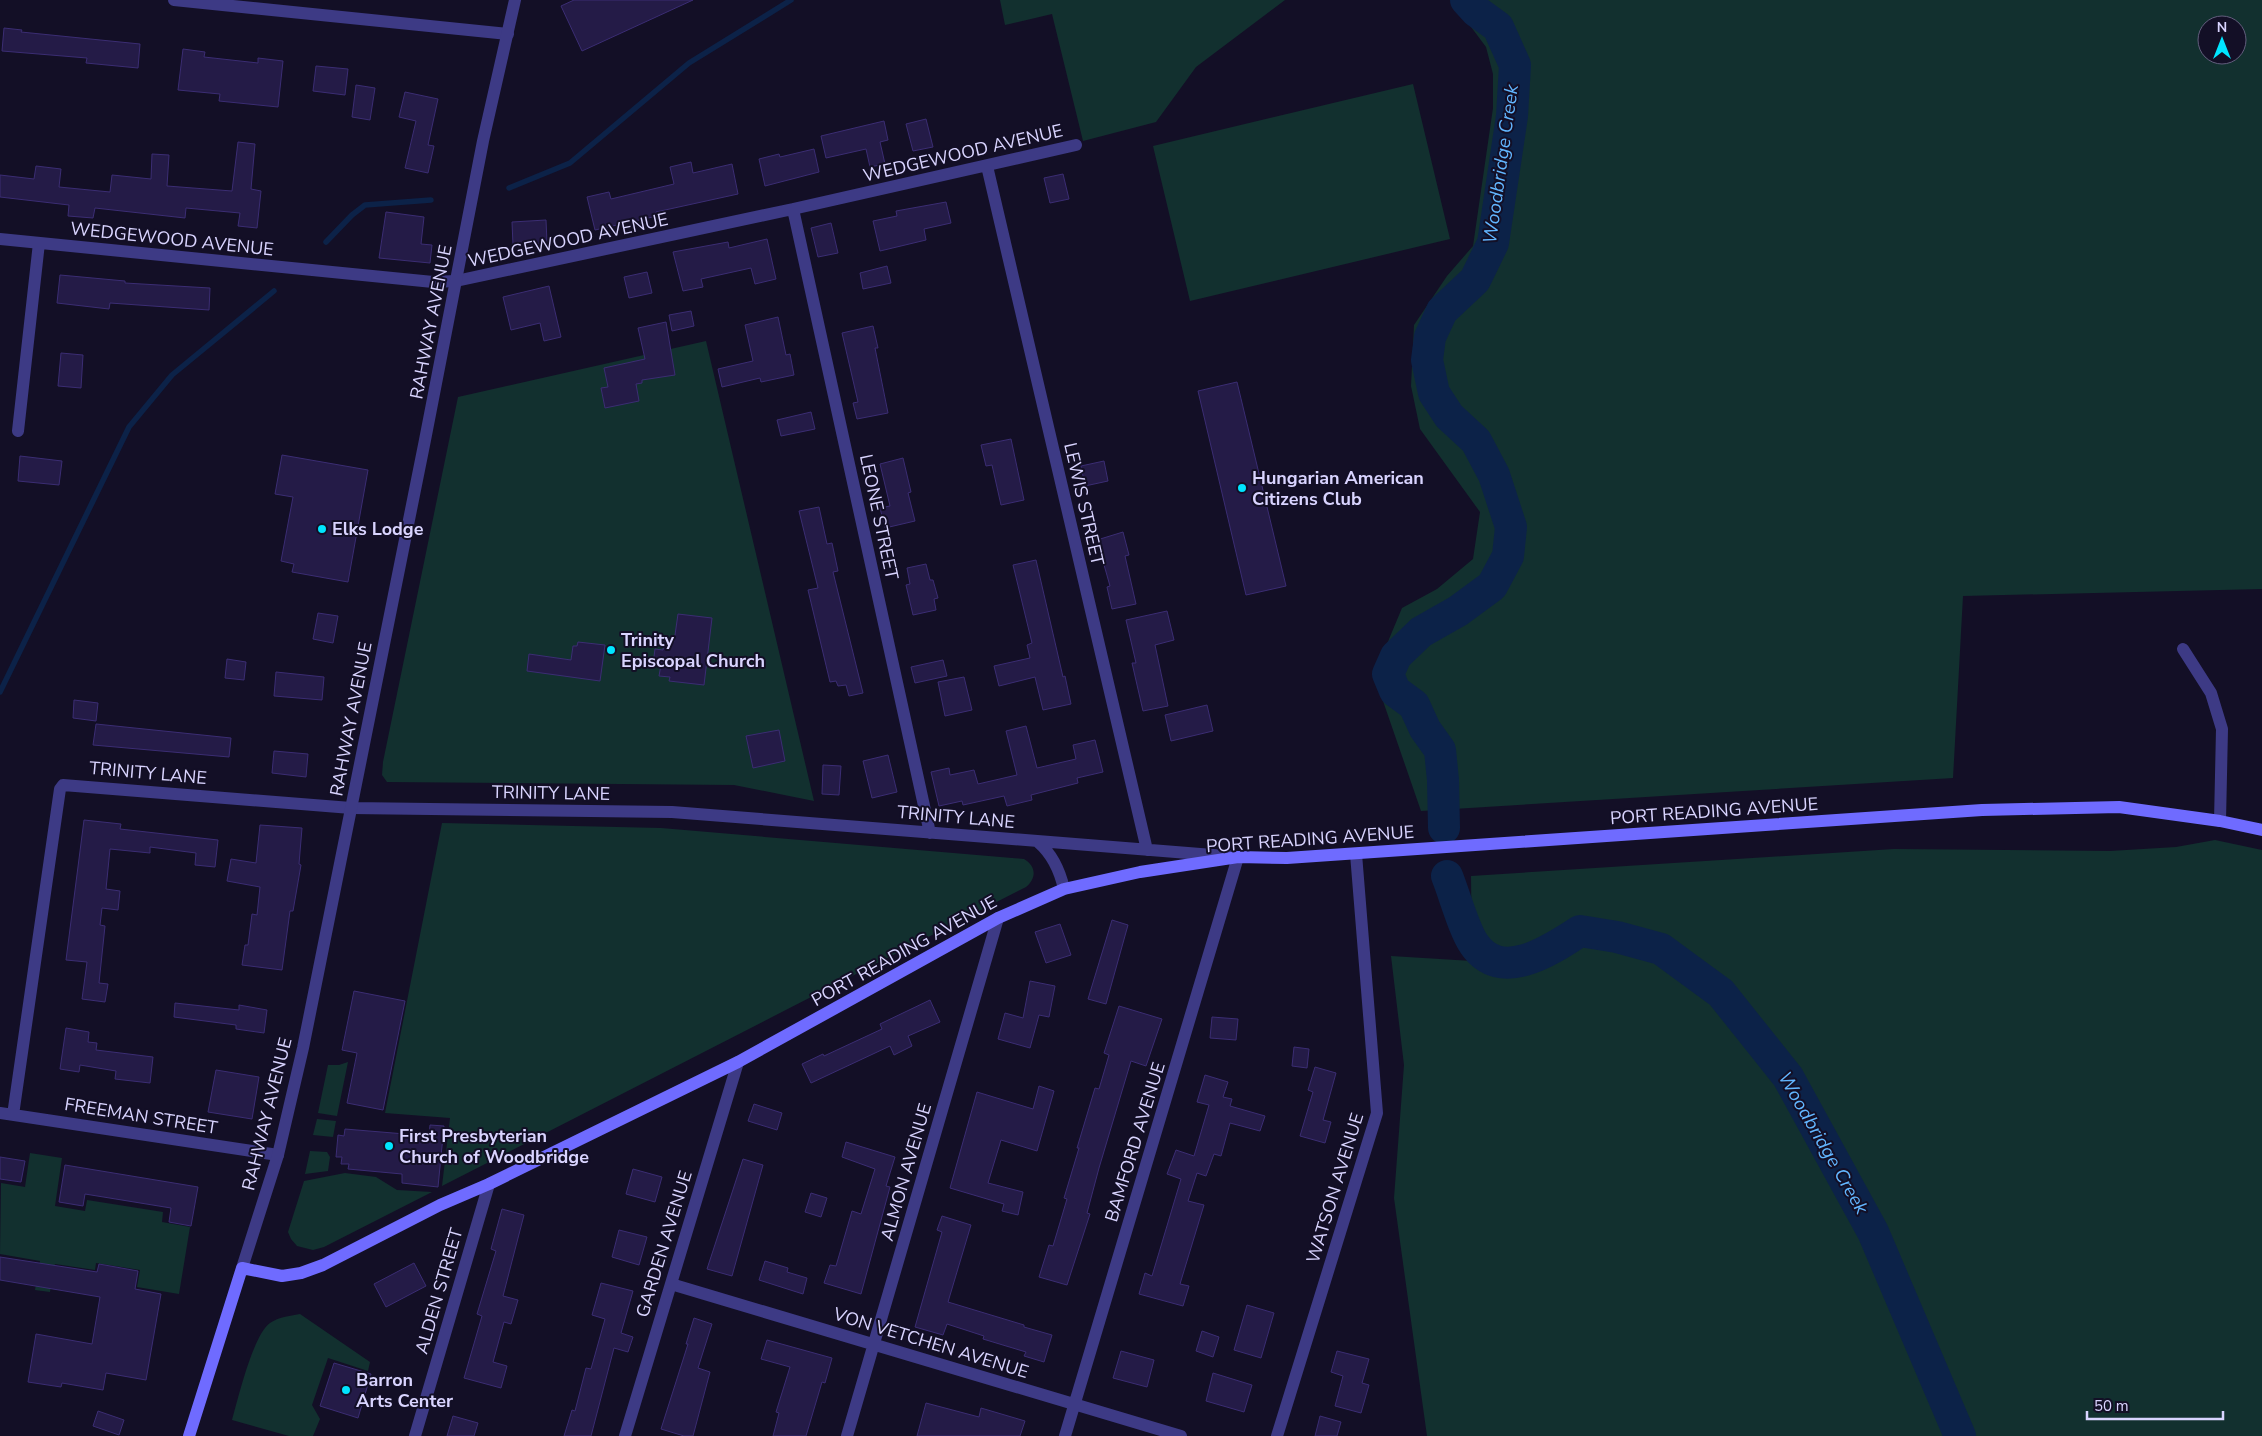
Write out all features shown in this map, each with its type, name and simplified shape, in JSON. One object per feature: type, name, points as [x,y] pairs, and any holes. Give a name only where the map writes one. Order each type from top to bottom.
[{"type":"main road","name":"PORT READING AVENUE","points":[[242,1268],[282,1276],[302,1274],[323,1265],[440,1204],[489,1184],[738,1062],[998,918],[1064,889],[1140,872],[1238,857],[1287,858],[1356,854],[1982,810],[2119,807],[2220,821],[2262,830]]},
{"type":"main road","name":"RAHWAY AVENUE","points":[[189,1436],[242,1268]]},
{"type":"street","points":[[174,0],[508,34]]},
{"type":"street","name":"RAHWAY AVENUE","points":[[242,1268],[278,1155],[303,1048],[483,141],[515,0]]},
{"type":"street","name":"WEDGEWOOD AVENUE","points":[[0,239],[433,282],[456,281],[793,209],[1076,145]]},
{"type":"street","name":"LEWIS STREET","points":[[987,166],[1148,850]]},
{"type":"street","name":"LEONE STREET","points":[[793,209],[930,833]]},
{"type":"street","points":[[18,431],[39,243]]},
{"type":"street","points":[[2183,649],[2211,694],[2222,729],[2220,821]]},
{"type":"street","name":"TRINITY LANE","points":[[6,1114],[60,788],[63,784],[350,808],[672,812],[1238,857]]},
{"type":"street","name":"TRINITY LANE","points":[[1038,842],[1052,857],[1064,889]]},
{"type":"street","name":"WATSON AVENUE","points":[[1277,1436],[1377,1112],[1356,854]]},
{"type":"street","name":"BAMFORD AVENUE","points":[[1065,1436],[1238,857]]},
{"type":"street","name":"ALMON AVENUE","points":[[847,1436],[998,918]]},
{"type":"street","name":"GARDEN AVENUE","points":[[625,1436],[738,1062]]},
{"type":"street","name":"FREEMAN STREET","points":[[6,1114],[278,1155]]},
{"type":"street","name":"ALDEN STREET","points":[[415,1436],[489,1184]]},
{"type":"street","name":"VON VETCHEN AVENUE","points":[[671,1284],[1181,1436]]},
{"type":"green space","points":[[1000,0],[1285,0],[1196,67],[1156,122],[1083,141],[1052,14],[1005,25]]},
{"type":"green space","points":[[1451,0],[2262,0],[2262,589],[1963,596],[1953,778],[1421,811],[1374,675],[1402,608],[1437,589],[1473,559],[1480,512],[1420,429],[1411,386],[1414,325],[1447,276],[1473,246],[1493,108],[1493,74],[1486,47]]},
{"type":"green space","points":[[1413,84],[1450,239],[1190,301],[1153,146]]},
{"type":"green space","points":[[706,341],[814,801],[734,785],[387,782],[382,775],[383,762],[458,397]]},
{"type":"green space","points":[[442,823],[661,828],[1024,859],[1031,865],[1034,872],[1030,884],[1026,887],[442,1186],[450,1118],[385,1113]]},
{"type":"green space","points":[[2215,840],[2262,850],[2262,1436],[1427,1436],[1394,1198],[1404,1065],[1391,956],[1472,961],[1471,876],[1894,849],[2110,851],[2176,847]]},
{"type":"green space","points":[[348,1062],[337,1116],[318,1113],[328,1065],[339,1065]]},
{"type":"green space","points":[[317,1119],[336,1121],[333,1137],[313,1135]]},
{"type":"green space","points":[[310,1151],[327,1152],[330,1157],[328,1171],[305,1174]]},
{"type":"green space","points":[[30,1153],[62,1158],[55,1206],[85,1211],[87,1200],[163,1212],[162,1222],[190,1227],[179,1294],[137,1287],[140,1270],[96,1263],[95,1270],[55,1264],[50,1292],[35,1290],[40,1261],[0,1254],[1,1183],[25,1187]]},
{"type":"green space","points":[[345,1173],[376,1177],[397,1190],[432,1192],[324,1247],[313,1250],[297,1246],[288,1232],[304,1181]]},
{"type":"green space","points":[[300,1314],[370,1362],[368,1371],[328,1358],[312,1405],[320,1419],[313,1436],[289,1436],[232,1420],[252,1353],[264,1330],[277,1319]]},
{"type":"building","points":[[574,0],[693,0],[582,51],[561,6]]},
{"type":"building","points":[[4,28],[22,30],[21,32],[140,44],[138,68],[86,63],[87,58],[2,51]]},
{"type":"building","points":[[183,49],[205,52],[204,57],[258,63],[258,58],[283,61],[278,107],[219,101],[220,94],[178,90]]},
{"type":"building","points":[[316,66],[348,69],[345,95],[313,91]]},
{"type":"building","points":[[356,85],[375,88],[370,120],[352,117]]},
{"type":"building","points":[[405,92],[438,99],[428,145],[434,146],[428,173],[405,168],[416,121],[399,117]]},
{"type":"building","points":[[926,119],[933,147],[913,151],[906,124]]},
{"type":"building","points":[[884,121],[888,140],[880,142],[885,164],[870,167],[866,149],[826,158],[821,136]]},
{"type":"building","points":[[238,142],[255,144],[251,189],[261,191],[257,228],[238,226],[240,213],[186,208],[185,218],[95,208],[93,218],[68,216],[69,205],[0,197],[0,175],[34,179],[36,166],[61,169],[59,187],[110,192],[112,175],[151,179],[152,154],[169,155],[167,186],[232,191]]},
{"type":"building","points":[[814,149],[819,172],[765,186],[759,159],[779,154],[780,157]]},
{"type":"building","points":[[691,162],[693,173],[732,164],[738,194],[656,212],[657,216],[595,230],[587,197],[609,192],[611,199],[674,184],[670,167]]},
{"type":"building","points":[[1063,174],[1069,199],[1050,203],[1044,178]]},
{"type":"building","points":[[946,202],[951,223],[924,229],[926,240],[880,251],[873,221],[897,216],[896,211]]},
{"type":"building","points":[[386,212],[424,217],[421,244],[432,245],[430,263],[379,258]]},
{"type":"building","points":[[546,220],[547,243],[513,245],[512,222]]},
{"type":"building","points":[[831,223],[838,253],[818,257],[811,228]]},
{"type":"building","points":[[767,239],[776,279],[755,284],[751,268],[701,279],[703,287],[683,291],[673,252],[728,242],[729,248]]},
{"type":"building","points":[[887,266],[891,283],[863,289],[860,273]]},
{"type":"building","points":[[647,272],[652,293],[629,298],[624,277]]},
{"type":"building","points":[[60,275],[125,281],[125,283],[210,288],[209,310],[110,303],[109,309],[57,303]]},
{"type":"building","points":[[549,286],[561,337],[544,341],[540,323],[511,330],[503,297]]},
{"type":"building","points":[[691,311],[694,326],[672,331],[669,315]]},
{"type":"building","points":[[778,317],[786,355],[790,354],[794,375],[761,382],[760,378],[722,387],[718,369],[753,361],[745,325]]},
{"type":"building","points":[[666,322],[675,375],[642,380],[642,383],[636,384],[639,401],[605,408],[601,388],[608,387],[604,368],[645,359],[638,328]]},
{"type":"building","points":[[873,326],[878,348],[875,348],[888,413],[857,419],[853,403],[858,402],[842,333]]},
{"type":"building","points":[[61,353],[83,355],[81,388],[58,386]]},
{"type":"building","name":"Hungarian American Citizens Club","points":[[1237,382],[1286,586],[1246,595],[1198,391]]},
{"type":"building","points":[[811,412],[815,429],[781,436],[777,420]]},
{"type":"building","points":[[1011,439],[1024,500],[1001,505],[992,465],[986,466],[981,445]]},
{"type":"building","name":"Elks Lodge","points":[[282,455],[368,470],[348,582],[292,572],[294,564],[281,561],[293,497],[275,494]]},
{"type":"building","points":[[20,456],[62,461],[59,485],[18,481]]},
{"type":"building","points":[[903,458],[911,492],[908,493],[915,521],[885,528],[880,508],[890,506],[880,464]]},
{"type":"building","points":[[1104,461],[1108,481],[1085,486],[1081,466]]},
{"type":"building","points":[[819,507],[827,544],[832,543],[838,571],[833,572],[863,693],[849,696],[846,685],[838,686],[836,681],[830,682],[808,590],[818,588],[799,511]]},
{"type":"building","points":[[1123,532],[1129,555],[1125,556],[1136,604],[1112,609],[1107,587],[1110,586],[1097,540]]},
{"type":"building","points":[[1036,560],[1071,704],[1043,710],[1035,677],[999,686],[994,666],[1030,658],[1027,645],[1032,643],[1013,565]]},
{"type":"building","points":[[926,564],[930,580],[933,580],[938,598],[934,599],[936,610],[913,615],[906,585],[910,584],[907,568]]},
{"type":"building","points":[[1167,611],[1174,640],[1155,645],[1168,706],[1143,711],[1132,663],[1136,663],[1126,620]]},
{"type":"building","points":[[318,613],[338,616],[333,643],[313,639]]},
{"type":"building","points":[[678,614],[712,618],[704,685],[669,681],[670,677],[659,676],[661,665],[653,664],[655,649],[663,650],[664,641],[674,642]]},
{"type":"building","points":[[578,642],[605,645],[600,681],[527,671],[529,654],[571,660],[573,646],[577,646]]},
{"type":"building","points":[[227,659],[246,662],[244,680],[225,678]]},
{"type":"building","points":[[943,660],[947,676],[915,683],[911,667]]},
{"type":"building","points":[[276,672],[324,677],[322,700],[274,696]]},
{"type":"building","points":[[964,677],[972,710],[945,716],[938,682]]},
{"type":"building","points":[[74,700],[98,703],[96,721],[73,718]]},
{"type":"building","points":[[1207,705],[1213,731],[1171,741],[1165,715]]},
{"type":"building","points":[[96,724],[231,738],[229,757],[93,745]]},
{"type":"building","points":[[1026,726],[1037,768],[1076,759],[1073,745],[1095,740],[1103,772],[1077,778],[1078,783],[1031,795],[1032,800],[1007,806],[1004,796],[963,805],[962,801],[939,806],[931,772],[949,768],[950,775],[974,770],[978,784],[1017,775],[1006,731]]},
{"type":"building","points":[[779,730],[785,761],[753,768],[746,736]]},
{"type":"building","points":[[274,751],[308,754],[306,777],[272,773]]},
{"type":"building","points":[[888,755],[897,792],[872,798],[863,761]]},
{"type":"building","points":[[823,765],[841,766],[839,795],[822,794]]},
{"type":"building","points":[[84,820],[121,824],[120,829],[218,840],[215,867],[195,865],[196,853],[150,847],[150,853],[110,849],[106,889],[120,891],[118,910],[102,908],[100,925],[105,926],[99,983],[108,984],[105,1002],[82,999],[87,962],[66,960]]},
{"type":"building","points":[[260,825],[302,828],[299,864],[301,865],[293,911],[290,911],[282,970],[242,965],[245,945],[248,945],[252,914],[257,915],[260,887],[227,881],[231,859],[256,863]]},
{"type":"building","points":[[1112,920],[1128,925],[1106,1004],[1088,999]]},
{"type":"building","points":[[1060,924],[1071,955],[1046,963],[1035,932]]},
{"type":"building","points":[[1030,981],[1055,986],[1049,1017],[1039,1015],[1030,1048],[998,1039],[1005,1013],[1023,1018]]},
{"type":"building","points":[[354,991],[405,1001],[383,1110],[347,1103],[357,1053],[342,1050]]},
{"type":"building","points":[[930,1000],[940,1022],[908,1036],[912,1046],[894,1055],[890,1046],[811,1083],[802,1064],[882,1029],[880,1024]]},
{"type":"building","points":[[175,1003],[239,1010],[239,1005],[267,1010],[264,1033],[236,1029],[236,1025],[174,1017]]},
{"type":"building","points":[[1119,1006],[1162,1019],[1146,1066],[1131,1061],[1099,1168],[1087,1213],[1090,1214],[1067,1285],[1039,1277],[1049,1245],[1053,1246],[1067,1199],[1064,1198],[1079,1148],[1077,1148],[1095,1088],[1099,1089],[1109,1055],[1104,1053]]},
{"type":"building","points":[[1212,1017],[1238,1019],[1236,1040],[1210,1038]]},
{"type":"building","points":[[66,1028],[89,1032],[88,1042],[97,1043],[96,1050],[153,1057],[150,1083],[115,1079],[116,1071],[80,1065],[79,1072],[60,1069]]},
{"type":"building","points":[[1294,1047],[1309,1049],[1307,1068],[1292,1066]]},
{"type":"building","points":[[1315,1067],[1336,1073],[1323,1120],[1331,1122],[1325,1143],[1300,1136],[1313,1092],[1308,1090]]},
{"type":"building","points":[[216,1070],[259,1077],[252,1119],[208,1112]]},
{"type":"building","points":[[1205,1075],[1228,1082],[1223,1097],[1232,1099],[1230,1106],[1265,1116],[1260,1131],[1230,1123],[1221,1156],[1214,1154],[1206,1176],[1197,1173],[1188,1201],[1204,1205],[1180,1284],[1189,1286],[1183,1306],[1139,1294],[1145,1273],[1152,1276],[1181,1179],[1167,1174],[1176,1150],[1194,1156],[1209,1105],[1197,1102]]},
{"type":"building","points":[[1039,1086],[1054,1091],[1037,1151],[1001,1140],[988,1183],[1023,1192],[1018,1215],[1002,1211],[1004,1204],[950,1188],[977,1092],[1033,1109]]},
{"type":"building","points":[[754,1104],[782,1113],[777,1130],[748,1121]]},
{"type":"building","name":"First Presbyterian Church of Woodbridge","points":[[430,1125],[444,1126],[438,1187],[402,1183],[402,1174],[348,1169],[349,1164],[341,1164],[342,1157],[336,1157],[338,1135],[344,1136],[345,1129],[429,1136]]},
{"type":"building","points":[[846,1142],[895,1157],[886,1186],[890,1187],[861,1294],[824,1283],[830,1265],[836,1266],[852,1211],[861,1214],[875,1169],[842,1157]]},
{"type":"building","points":[[0,1157],[25,1161],[21,1182],[0,1179]]},
{"type":"building","points":[[743,1159],[763,1165],[732,1276],[707,1269]]},
{"type":"building","points":[[65,1165],[198,1187],[191,1226],[169,1222],[171,1208],[85,1194],[83,1206],[59,1202]]},
{"type":"building","points":[[633,1169],[662,1177],[655,1202],[626,1194]]},
{"type":"building","points":[[811,1193],[827,1198],[821,1217],[805,1212]]},
{"type":"building","points":[[502,1209],[524,1215],[503,1296],[518,1300],[511,1324],[504,1322],[493,1362],[507,1366],[501,1388],[464,1378],[482,1316],[477,1314],[496,1251],[491,1249]]},
{"type":"building","points":[[942,1216],[971,1225],[948,1302],[1052,1335],[1044,1362],[1024,1356],[1026,1352],[983,1339],[984,1336],[947,1324],[943,1335],[915,1327],[942,1232],[937,1230]]},
{"type":"building","points":[[619,1230],[647,1237],[639,1265],[612,1257]]},
{"type":"building","points":[[0,1257],[97,1272],[99,1264],[138,1271],[135,1289],[161,1294],[146,1380],[106,1373],[103,1390],[62,1383],[61,1387],[28,1382],[36,1334],[92,1344],[100,1297],[0,1280]]},
{"type":"building","points":[[765,1261],[788,1268],[787,1272],[807,1278],[803,1294],[759,1280]]},
{"type":"building","points":[[414,1263],[426,1286],[386,1307],[374,1284]]},
{"type":"building","points":[[601,1283],[633,1291],[621,1333],[633,1337],[628,1352],[614,1348],[591,1436],[564,1436],[572,1410],[575,1411],[586,1368],[591,1369],[605,1319],[592,1315]]},
{"type":"building","points":[[1247,1305],[1274,1313],[1261,1358],[1234,1350]]},
{"type":"building","points":[[694,1318],[712,1324],[698,1368],[710,1372],[693,1436],[684,1436],[661,1429],[688,1344],[686,1344]]},
{"type":"building","points":[[1202,1331],[1219,1337],[1213,1357],[1196,1351]]},
{"type":"building","points":[[767,1340],[832,1358],[825,1383],[822,1382],[806,1436],[773,1436],[779,1413],[776,1412],[790,1367],[761,1359]]},
{"type":"building","points":[[1121,1351],[1154,1360],[1147,1387],[1113,1378]]},
{"type":"building","points":[[1337,1351],[1369,1359],[1362,1383],[1369,1385],[1361,1413],[1335,1406],[1343,1376],[1331,1372]]},
{"type":"building","name":"Barron Arts Center","points":[[334,1363],[371,1374],[358,1418],[320,1406]]},
{"type":"building","points":[[1213,1373],[1252,1385],[1244,1412],[1206,1401]]},
{"type":"building","points":[[926,1403],[979,1417],[981,1408],[1025,1421],[1020,1436],[917,1436]]},
{"type":"building","points":[[98,1411],[124,1420],[119,1435],[93,1426]]},
{"type":"building","points":[[453,1416],[478,1423],[474,1436],[447,1436]]},
{"type":"building","points":[[1320,1416],[1341,1422],[1337,1436],[1315,1436]]},
{"type":"waterway","points":[[509,188],[570,163],[689,63],[791,0]]},
{"type":"waterway","name":"Woodbridge Creek","points":[[1444,828],[1440,750],[1425,729],[1414,705],[1395,691],[1388,674],[1396,656],[1421,632],[1458,611],[1492,586],[1508,556],[1511,527],[1494,475],[1476,441],[1449,416],[1434,393],[1427,360],[1430,337],[1442,311],[1475,280],[1493,243],[1512,116],[1515,65],[1498,27],[1476,11],[1466,0]]},
{"type":"waterway","points":[[326,242],[352,215],[365,205],[431,200]]},
{"type":"waterway","points":[[0,692],[129,427],[172,375],[274,291]]},
{"type":"waterway","name":"Woodbridge Creek","points":[[1447,876],[1470,938],[1485,956],[1498,962],[1526,960],[1555,947],[1580,931],[1617,937],[1661,949],[1721,993],[1788,1077],[1873,1232],[1960,1436]]},
{"type":"place","name":"Hungarian American Citizens Club","points":[[1242,488]]},
{"type":"place","name":"Elks Lodge","points":[[322,529]]},
{"type":"place","name":"Trinity Episcopal Church","points":[[611,650]]},
{"type":"place","name":"First Presbyterian Church of Woodbridge","points":[[389,1146]]},
{"type":"place","name":"Barron Arts Center","points":[[346,1390]]}]
